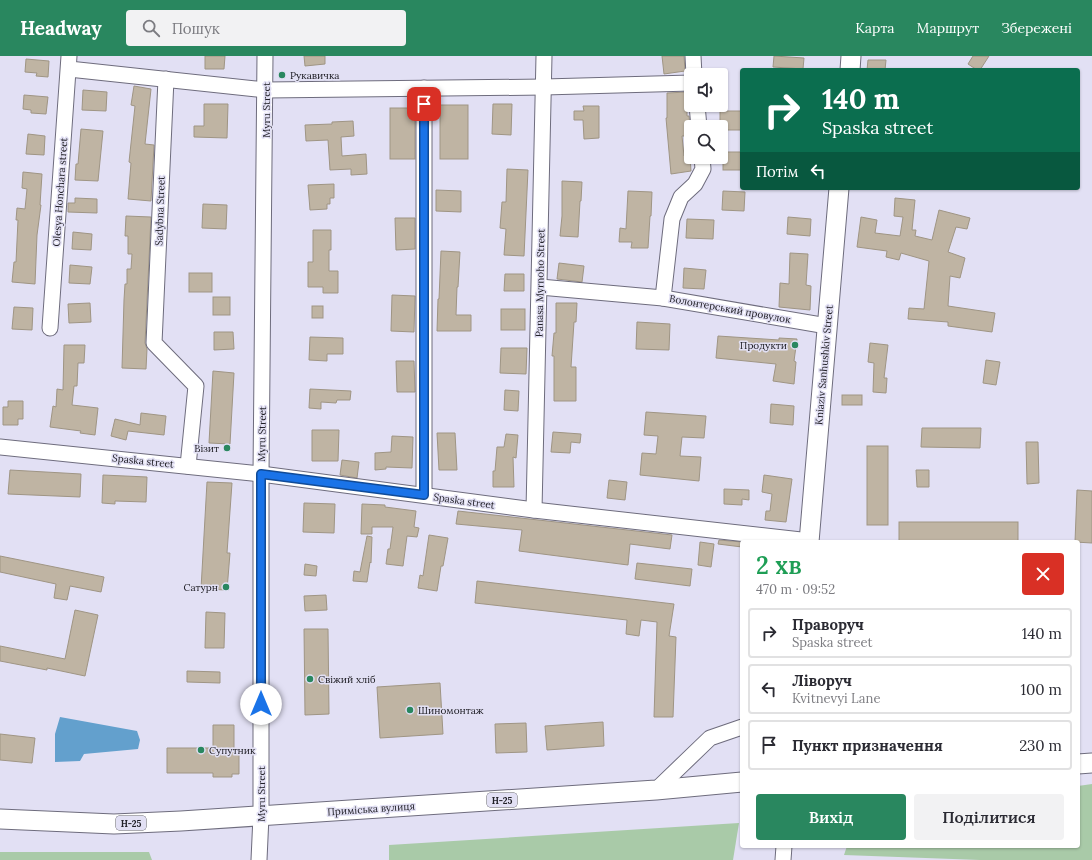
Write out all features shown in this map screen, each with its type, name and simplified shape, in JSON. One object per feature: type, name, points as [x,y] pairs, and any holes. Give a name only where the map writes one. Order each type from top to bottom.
[{"type":"main road","points":[[850,68],[851,56]]},
{"type":"main road","name":"Kniaziv Sanhushkiv Street","points":[[809,540],[839,190]]},
{"type":"main road","points":[[1080,764],[1092,763]]},
{"type":"main road","name":"Приміська вулиця","points":[[0,819],[114,824],[261,816],[656,790],[740,782]]},
{"type":"street","name":"Myru Street","points":[[259,860],[261,816],[261,474],[266,90],[265,56]]},
{"type":"street","name":"Panasa Myrnoho Street","points":[[534,510],[544,56]]},
{"type":"street","points":[[693,56],[694,68]]},
{"type":"street","points":[[69,62],[166,79],[266,90],[544,87],[684,83]]},
{"type":"street","name":"Olesya Honchara street","points":[[50,328],[69,62]]},
{"type":"street","name":"Sadybna Street","points":[[166,79],[154,343],[196,386],[188,466]]},
{"type":"street","points":[[424,88],[424,495]]},
{"type":"street","name":"Волонтерський провулок","points":[[703,164],[703,169],[695,184],[681,197],[672,219],[663,298],[827,326]]},
{"type":"street","points":[[540,287],[663,298]]},
{"type":"street","name":"Spaska street","points":[[0,446],[261,474],[534,510],[800,540]]},
{"type":"street","points":[[656,790],[710,738],[740,727]]},
{"type":"street","points":[[783,860],[784,848]]},
{"type":"green space","points":[[1092,784],[1092,860],[980,860],[844,855],[846,848],[1080,848],[1080,786]]},
{"type":"green space","points":[[739,823],[733,860],[389,860],[389,845]]},
{"type":"green space","points":[[0,852],[149,852],[152,860],[0,860]]},
{"type":"water","points":[[60,717],[137,731],[140,740],[138,749],[84,754],[80,761],[55,762],[55,734]]},
{"type":"building","points":[[205,56],[225,56],[224,69],[205,69]]},
{"type":"building","points":[[304,56],[325,56],[325,64],[305,66]]},
{"type":"building","points":[[662,56],[684,56],[684,71],[664,74]]},
{"type":"building","points":[[774,56],[804,58],[803,68],[773,67]]},
{"type":"building","points":[[973,56],[989,56],[981,68],[974,68],[968,64]]},
{"type":"building","points":[[26,59],[49,61],[48,77],[36,76],[37,73],[25,72]]},
{"type":"building","points":[[868,60],[886,60],[885,68],[867,68]]},
{"type":"building","points":[[134,86],[151,89],[145,144],[154,145],[151,201],[128,199],[131,163],[129,162],[135,106],[131,105]]},
{"type":"building","points":[[83,90],[107,92],[106,111],[82,110]]},
{"type":"building","points":[[684,92],[684,112],[687,112],[689,120],[684,120],[684,136],[682,136],[684,164],[691,164],[691,171],[671,174],[666,118],[667,93]]},
{"type":"building","points":[[24,95],[48,97],[46,114],[31,113],[31,110],[23,109]]},
{"type":"building","points":[[204,104],[228,104],[227,138],[194,137],[194,126],[204,126]]},
{"type":"building","points":[[493,104],[512,104],[511,135],[492,134]]},
{"type":"building","points":[[440,105],[468,105],[468,159],[440,159]]},
{"type":"building","points":[[583,106],[599,106],[599,138],[584,139],[583,120],[574,120],[574,111],[584,111]]},
{"type":"building","points":[[390,108],[415,108],[415,159],[390,159]]},
{"type":"building","points":[[740,111],[740,130],[728,130],[728,120],[720,120],[720,112]]},
{"type":"building","points":[[353,121],[354,136],[341,137],[342,156],[366,154],[367,174],[351,175],[351,169],[330,170],[328,140],[306,141],[305,125],[332,124],[332,122]]},
{"type":"building","points":[[81,129],[103,131],[98,181],[75,180]]},
{"type":"building","points":[[28,134],[45,136],[44,155],[26,154]]},
{"type":"building","points":[[728,152],[740,152],[740,170],[723,170],[723,164],[728,164]]},
{"type":"building","points":[[507,169],[528,170],[524,256],[504,255],[506,229],[500,228],[502,202],[506,202]]},
{"type":"building","points":[[23,172],[42,174],[35,284],[12,282],[14,262],[16,262],[18,220],[16,220],[17,208],[25,209],[27,189],[22,188]]},
{"type":"building","points":[[562,181],[582,182],[578,237],[560,236],[562,216]]},
{"type":"building","points":[[334,184],[334,198],[330,198],[330,204],[327,204],[327,209],[310,210],[308,185]]},
{"type":"building","points":[[436,190],[461,191],[461,212],[436,211]]},
{"type":"building","points":[[628,191],[652,192],[648,248],[631,248],[632,242],[619,242],[620,228],[626,229]]},
{"type":"building","points":[[723,191],[745,192],[744,211],[722,210]]},
{"type":"building","points":[[75,198],[97,199],[97,213],[68,212],[68,203],[75,203]]},
{"type":"building","points":[[895,198],[915,200],[912,230],[916,230],[915,236],[932,240],[939,210],[970,218],[967,229],[956,227],[948,252],[965,258],[960,278],[950,276],[948,306],[995,313],[992,332],[948,326],[948,322],[908,319],[909,308],[924,309],[929,261],[901,253],[899,260],[886,257],[887,251],[857,247],[861,217],[877,220],[875,233],[900,236],[903,217],[894,216]]},
{"type":"building","points":[[203,204],[227,205],[226,229],[202,228]]},
{"type":"building","points":[[126,216],[151,217],[145,343],[147,349],[146,369],[122,368],[125,284],[127,284],[127,269],[131,269],[132,254],[128,254],[128,236],[125,236]]},
{"type":"building","points":[[788,217],[811,219],[810,236],[787,234]]},
{"type":"building","points":[[395,218],[415,218],[415,249],[396,250]]},
{"type":"building","points":[[687,219],[714,220],[713,239],[686,238]]},
{"type":"building","points":[[313,230],[331,230],[329,271],[338,271],[338,293],[323,293],[323,287],[308,287],[308,262],[313,262]]},
{"type":"building","points":[[73,232],[92,234],[91,250],[72,249]]},
{"type":"building","points":[[441,251],[460,252],[456,315],[471,315],[471,331],[437,331]]},
{"type":"building","points":[[790,253],[808,254],[806,285],[811,286],[810,310],[779,307],[780,283],[789,284]]},
{"type":"building","points":[[559,263],[584,266],[582,282],[557,279]]},
{"type":"building","points":[[70,265],[92,267],[90,284],[69,283]]},
{"type":"building","points":[[684,268],[706,270],[704,289],[683,288]]},
{"type":"building","points":[[189,273],[212,273],[212,292],[189,292]]},
{"type":"building","points":[[505,274],[524,274],[524,291],[504,291]]},
{"type":"building","points":[[392,295],[415,296],[414,332],[391,331]]},
{"type":"building","points":[[213,297],[230,297],[230,315],[213,315]]},
{"type":"building","points":[[90,303],[91,322],[69,323],[68,304]]},
{"type":"building","points":[[556,303],[577,303],[576,322],[574,322],[571,367],[576,367],[576,401],[554,401],[554,356],[552,356],[554,333],[556,333]]},
{"type":"building","points":[[312,306],[323,306],[323,318],[312,318]]},
{"type":"building","points":[[14,307],[33,308],[32,330],[12,329]]},
{"type":"building","points":[[501,309],[525,309],[525,330],[501,330]]},
{"type":"building","points":[[637,322],[670,324],[669,350],[636,349]]},
{"type":"building","points":[[214,332],[233,332],[234,349],[214,350]]},
{"type":"building","points":[[718,336],[779,340],[779,338],[797,339],[794,361],[796,362],[794,384],[773,381],[776,364],[716,358]]},
{"type":"building","points":[[310,337],[343,338],[343,354],[327,354],[327,361],[309,360]]},
{"type":"building","points":[[870,343],[888,345],[884,378],[887,378],[886,393],[873,392],[874,363],[868,362]]},
{"type":"building","points":[[64,345],[85,345],[84,363],[78,363],[77,386],[74,386],[72,405],[98,408],[95,435],[80,433],[81,431],[50,427],[53,406],[56,407],[57,389],[63,390]]},
{"type":"building","points":[[501,348],[527,348],[526,374],[500,373]]},
{"type":"building","points":[[986,360],[1000,362],[996,385],[983,383]]},
{"type":"building","points":[[396,361],[414,361],[415,392],[397,392]]},
{"type":"building","points":[[213,371],[234,373],[230,444],[209,443]]},
{"type":"building","points":[[310,389],[351,391],[350,400],[337,400],[336,403],[321,402],[321,409],[309,408]]},
{"type":"building","points":[[505,390],[519,391],[518,411],[504,410]]},
{"type":"building","points":[[842,395],[862,395],[862,405],[842,405]]},
{"type":"building","points":[[8,401],[23,401],[23,419],[18,419],[18,425],[3,425],[3,407],[8,407]]},
{"type":"building","points":[[771,404],[794,406],[793,425],[770,423]]},
{"type":"building","points":[[646,412],[706,416],[704,438],[682,437],[680,456],[701,457],[699,481],[640,475],[642,453],[656,454],[658,436],[644,435]]},
{"type":"building","points":[[141,413],[166,416],[164,435],[128,431],[126,440],[111,436],[115,419],[140,425]]},
{"type":"building","points":[[922,428],[981,428],[980,448],[921,447]]},
{"type":"building","points":[[312,430],[339,430],[338,461],[312,461]]},
{"type":"building","points":[[553,432],[581,434],[580,443],[571,442],[570,453],[551,452]]},
{"type":"building","points":[[437,433],[455,433],[457,470],[439,470]]},
{"type":"building","points":[[506,434],[518,435],[516,458],[513,457],[514,487],[493,487],[493,471],[495,471],[497,447],[504,447]]},
{"type":"building","points":[[392,436],[413,437],[412,468],[386,467],[386,469],[375,470],[375,453],[391,452]]},
{"type":"building","points":[[1026,442],[1038,442],[1039,483],[1027,484]]},
{"type":"building","points":[[867,446],[888,446],[888,525],[867,525]]},
{"type":"building","points":[[342,460],[359,462],[357,478],[340,475]]},
{"type":"building","points":[[10,470],[81,474],[80,497],[8,494]]},
{"type":"building","points":[[916,470],[929,470],[929,487],[917,487]]},
{"type":"building","points":[[103,475],[147,477],[146,502],[115,501],[115,504],[102,503]]},
{"type":"building","points":[[764,475],[792,479],[786,522],[765,520],[766,511],[770,511],[772,494],[762,492]]},
{"type":"building","points":[[609,480],[627,482],[625,500],[607,498]]},
{"type":"building","points":[[207,482],[232,483],[227,553],[230,553],[227,590],[201,589]]},
{"type":"building","points":[[724,489],[749,490],[749,500],[742,499],[742,505],[724,504]]},
{"type":"building","points":[[1077,490],[1092,491],[1092,543],[1080,542],[1080,540],[1075,540]]},
{"type":"building","points":[[304,503],[335,504],[334,533],[303,532]]},
{"type":"building","points":[[362,504],[385,505],[385,507],[416,511],[414,527],[419,528],[417,537],[407,536],[403,566],[386,564],[393,527],[372,527],[372,534],[361,534]]},
{"type":"building","points":[[458,511],[672,535],[670,549],[630,544],[628,565],[519,551],[522,530],[456,524]]},
{"type":"building","points":[[899,522],[1018,522],[1018,540],[899,540]]},
{"type":"building","points":[[429,535],[448,538],[437,591],[418,588],[420,575],[423,576]]},
{"type":"building","points":[[367,536],[372,537],[371,563],[370,562],[367,582],[353,581],[354,571],[360,572]]},
{"type":"building","points":[[719,540],[740,542],[740,547],[718,544]]},
{"type":"building","points":[[700,542],[714,544],[711,567],[698,565]]},
{"type":"building","points":[[0,556],[104,577],[101,592],[70,586],[67,600],[54,598],[56,584],[0,572]]},
{"type":"building","points":[[637,563],[692,569],[690,586],[635,579]]},
{"type":"building","points":[[305,564],[317,566],[316,576],[304,575]]},
{"type":"building","points":[[477,581],[674,604],[669,636],[676,637],[673,717],[654,717],[657,622],[641,620],[639,636],[626,634],[627,620],[475,603]]},
{"type":"building","points":[[326,595],[327,610],[305,611],[304,596]]},
{"type":"building","points":[[75,610],[98,615],[85,676],[47,668],[47,670],[0,661],[0,646],[65,659]]},
{"type":"building","points":[[206,612],[225,613],[224,648],[205,648]]},
{"type":"building","points":[[304,629],[328,629],[329,714],[305,715]]},
{"type":"building","points":[[187,671],[220,672],[220,683],[187,682]]},
{"type":"building","name":"Шиномонтаж","points":[[440,683],[443,734],[380,738],[377,687]]},
{"type":"building","points":[[603,722],[604,746],[547,750],[545,726]]},
{"type":"building","points":[[526,723],[527,752],[496,753],[495,724]]},
{"type":"building","name":"Супутник","points":[[213,725],[234,725],[234,753],[239,753],[239,774],[232,774],[232,777],[213,777],[213,773],[167,773],[167,748],[213,748]]},
{"type":"building","points":[[0,734],[35,738],[32,763],[0,760]]},
{"type":"place","name":"Рукавичка","points":[[282,75]]},
{"type":"place","name":"Продукти","points":[[795,345]]},
{"type":"place","name":"Візит","points":[[227,448]]},
{"type":"place","name":"Сатурн","points":[[226,587]]},
{"type":"place","name":"Свіжий хліб","points":[[310,679]]},
{"type":"place","name":"Шиномонтаж","points":[[410,710]]},
{"type":"place","name":"Супутник","points":[[201,750]]},
{"type":"route","points":[[261,704],[261,474],[424,495],[424,104]]}]
